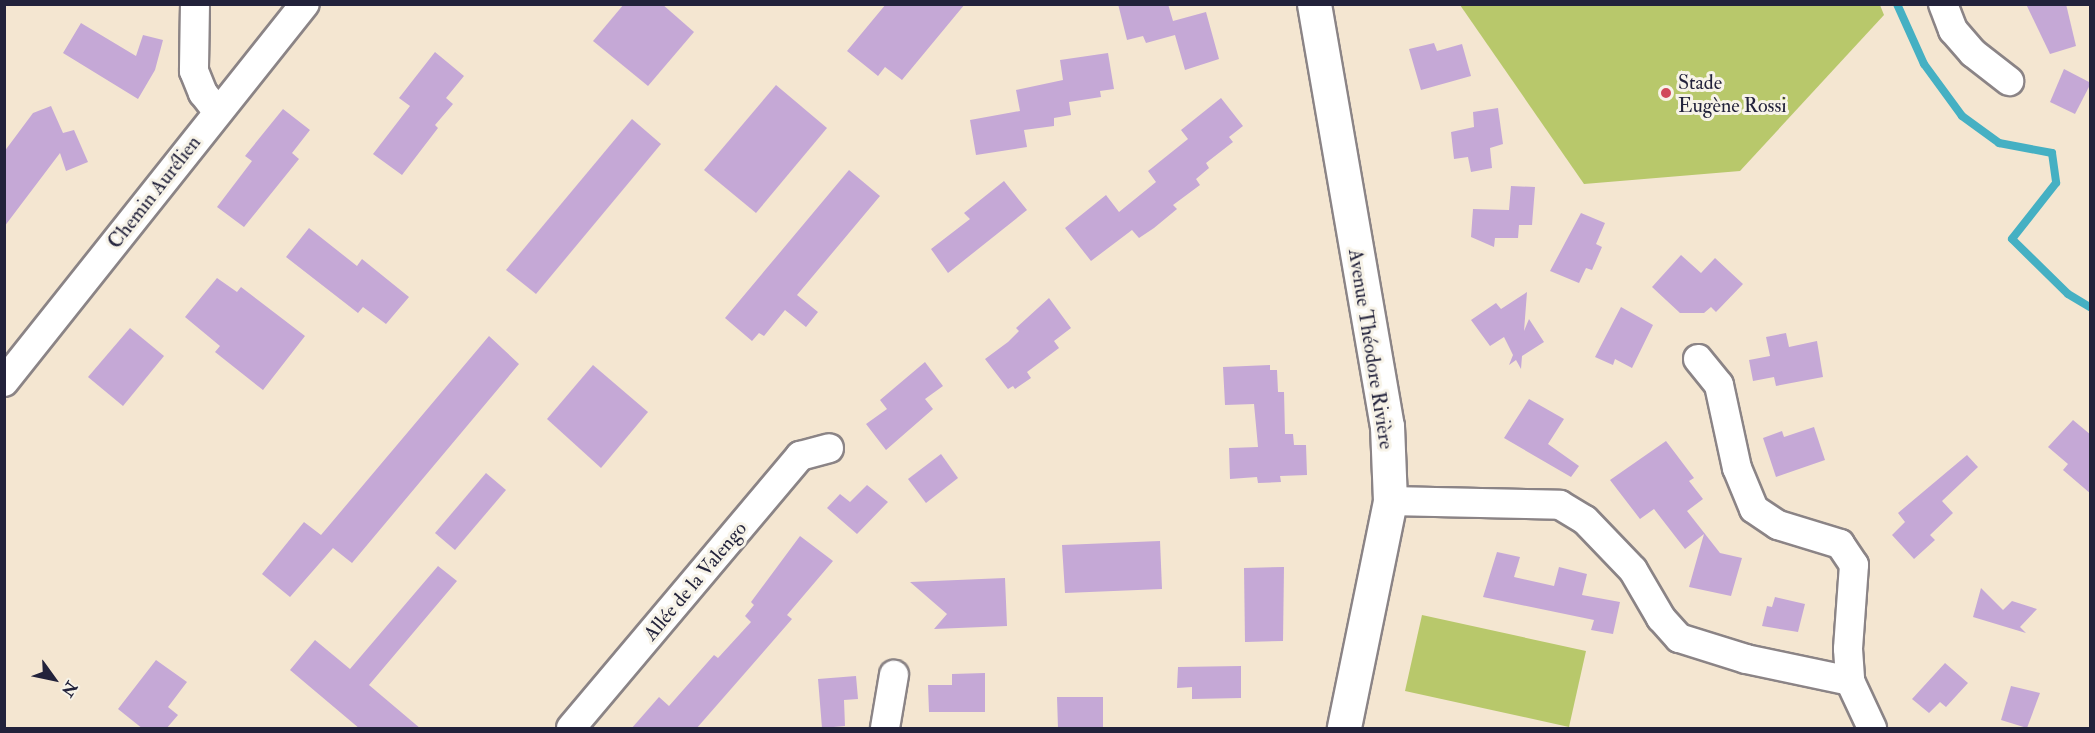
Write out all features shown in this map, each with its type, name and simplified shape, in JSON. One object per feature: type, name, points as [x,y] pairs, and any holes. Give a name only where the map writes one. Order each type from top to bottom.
[{"type":"main road","name":"Avenue Théodore Rivière","points":[[1314,4],[1387,426],[1390,501],[1344,729]]},
{"type":"street","points":[[195,4],[194,71],[203,93],[217,111]]},
{"type":"street","name":"Chemin Aurélien","points":[[4,382],[217,111],[305,4]]},
{"type":"street","points":[[1943,4],[1953,30],[1973,53],[2009,81]]},
{"type":"street","points":[[1698,359],[1719,385],[1737,468],[1754,509],[1778,525],[1840,544],[1854,565],[1848,649],[1850,681],[1872,729]]},
{"type":"street","name":"Allée de la Valengo","points":[[572,729],[800,456],[829,448]]},
{"type":"street","points":[[1390,501],[1560,505],[1586,519],[1633,570],[1661,618],[1679,638],[1746,659],[1850,681]]},
{"type":"street","points":[[885,729],[894,675]]},
{"type":"green space","name":"Stade Eugène Rossi","points":[[1460,5],[1880,5],[1884,15],[1740,171],[1584,184]]},
{"type":"green space","points":[[1422,615],[1586,651],[1569,727],[1405,691]]},
{"type":"building","points":[[624,4],[662,4],[694,32],[648,86],[593,41]]},
{"type":"building","points":[[886,4],[965,4],[902,80],[885,67],[878,76],[847,51]]},
{"type":"building","points":[[1118,4],[1168,4],[1173,21],[1206,12],[1219,59],[1185,70],[1175,35],[1146,43],[1143,36],[1127,40]]},
{"type":"building","points":[[2026,4],[2066,4],[2076,46],[2050,54]]},
{"type":"building","points":[[81,23],[136,56],[143,35],[163,40],[155,70],[138,99],[63,53]]},
{"type":"building","points":[[1434,43],[1437,51],[1462,44],[1471,76],[1421,90],[1409,49]]},
{"type":"building","points":[[435,52],[464,76],[446,98],[453,104],[435,125],[438,128],[402,175],[373,154],[410,106],[399,98]]},
{"type":"building","points":[[1108,53],[1114,89],[1100,91],[1101,97],[1069,102],[1071,115],[1054,118],[1054,126],[1024,130],[1027,147],[976,155],[970,120],[1020,111],[1016,90],[1063,80],[1060,60]]},
{"type":"building","points":[[2064,69],[2091,83],[2075,114],[2050,102]]},
{"type":"building","points":[[776,85],[827,128],[756,213],[704,170]]},
{"type":"building","points":[[1221,98],[1243,126],[1229,137],[1233,142],[1206,163],[1209,168],[1196,179],[1200,185],[1173,205],[1177,209],[1154,228],[1139,238],[1132,230],[1091,261],[1065,228],[1106,195],[1119,212],[1156,182],[1148,171],[1188,139],[1181,130]]},
{"type":"building","points":[[51,106],[63,133],[74,130],[88,162],[66,171],[60,153],[4,227],[4,152],[33,113]]},
{"type":"building","points":[[1498,108],[1503,144],[1490,148],[1492,168],[1471,172],[1468,157],[1454,159],[1451,132],[1474,127],[1473,112]]},
{"type":"building","points":[[283,109],[310,130],[292,153],[299,159],[244,227],[217,207],[252,161],[245,156]]},
{"type":"building","points":[[632,119],[661,144],[536,294],[506,270]]},
{"type":"building","points":[[849,170],[880,196],[797,295],[818,312],[806,327],[785,310],[764,336],[759,333],[752,341],[725,318]]},
{"type":"building","points":[[1004,181],[1027,210],[948,273],[931,249],[970,219],[964,213]]},
{"type":"building","points":[[1511,186],[1535,187],[1532,225],[1519,225],[1518,238],[1495,238],[1494,247],[1471,237],[1473,209],[1509,210]]},
{"type":"building","points":[[1581,213],[1605,223],[1596,244],[1602,247],[1592,270],[1586,268],[1579,283],[1550,271]]},
{"type":"building","points":[[309,228],[357,266],[362,259],[409,297],[386,324],[363,307],[358,313],[286,257]]},
{"type":"building","points":[[1681,255],[1701,273],[1715,258],[1743,284],[1716,312],[1711,307],[1704,313],[1680,313],[1652,287]]},
{"type":"building","points":[[217,278],[237,292],[241,287],[305,336],[263,390],[215,352],[220,346],[185,317]]},
{"type":"building","points":[[1527,292],[1524,331],[1529,319],[1544,342],[1522,356],[1521,369],[1516,360],[1509,365],[1513,355],[1504,337],[1490,346],[1471,320],[1496,303],[1501,309]]},
{"type":"building","points":[[1049,298],[1071,328],[1054,341],[1059,348],[1027,372],[1031,378],[1015,389],[1013,386],[1008,389],[985,359],[1008,342],[1019,331],[1016,328]]},
{"type":"building","points":[[1621,307],[1653,325],[1632,368],[1615,359],[1613,365],[1595,357]]},
{"type":"building","points":[[130,328],[164,356],[123,406],[88,377]]},
{"type":"building","points":[[1786,333],[1789,347],[1817,341],[1823,377],[1776,386],[1774,377],[1753,381],[1749,360],[1770,356],[1766,337]]},
{"type":"building","points":[[489,336],[519,364],[352,563],[333,548],[290,597],[262,574],[304,522],[321,535]]},
{"type":"building","points":[[925,362],[943,386],[925,399],[933,409],[886,450],[866,424],[887,409],[880,400]]},
{"type":"building","points":[[593,365],[648,412],[601,468],[547,419]]},
{"type":"building","points":[[1270,365],[1270,370],[1277,370],[1278,392],[1284,392],[1285,434],[1293,434],[1294,445],[1306,445],[1307,475],[1280,476],[1281,482],[1258,483],[1257,477],[1230,479],[1229,448],[1258,447],[1254,404],[1225,405],[1223,367]]},
{"type":"building","points":[[1529,399],[1564,419],[1548,444],[1579,466],[1571,477],[1504,438]]},
{"type":"building","points":[[2073,420],[2091,435],[2091,494],[2063,470],[2068,464],[2048,447]]},
{"type":"building","points":[[1814,427],[1825,460],[1776,477],[1763,438],[1782,431],[1784,437]]},
{"type":"building","points":[[1666,441],[1694,478],[1689,481],[1703,499],[1687,511],[1720,553],[1742,558],[1731,596],[1689,587],[1704,534],[1685,549],[1654,509],[1640,519],[1610,480]]},
{"type":"building","points":[[941,454],[958,478],[926,503],[908,479]]},
{"type":"building","points":[[1967,455],[1978,467],[1942,501],[1953,513],[1930,535],[1935,540],[1914,559],[1892,535],[1905,522],[1898,513]]},
{"type":"building","points":[[486,473],[506,490],[455,550],[435,533]]},
{"type":"building","points":[[867,485],[888,502],[857,534],[827,508],[840,494],[850,502]]},
{"type":"building","points":[[800,536],[833,561],[787,615],[792,619],[696,729],[631,729],[659,697],[669,706],[714,655],[718,658],[751,622],[745,616],[754,605],[751,602]]},
{"type":"building","points":[[1160,541],[1162,589],[1065,593],[1062,545]]},
{"type":"building","points":[[1497,552],[1520,557],[1514,577],[1554,586],[1559,567],[1587,574],[1582,595],[1620,602],[1613,634],[1591,630],[1594,620],[1483,597]]},
{"type":"building","points":[[438,566],[457,581],[369,685],[421,729],[360,729],[290,670],[315,640],[350,669]]},
{"type":"building","points":[[1284,567],[1283,641],[1245,642],[1244,568]]},
{"type":"building","points":[[1005,578],[1007,626],[934,629],[947,614],[910,582]]},
{"type":"building","points":[[1981,588],[2003,610],[2012,601],[2037,609],[2020,627],[2026,633],[1973,617]]},
{"type":"building","points":[[1775,597],[1805,604],[1798,632],[1762,626],[1767,606],[1772,607]]},
{"type":"building","points":[[156,660],[187,682],[168,707],[178,715],[166,729],[143,729],[118,709]]},
{"type":"building","points":[[1945,663],[1968,683],[1946,707],[1940,702],[1929,713],[1912,699]]},
{"type":"building","points":[[1241,666],[1241,698],[1192,699],[1192,687],[1177,688],[1178,667]]},
{"type":"building","points":[[985,673],[985,712],[929,712],[928,685],[952,685],[952,674]]},
{"type":"building","points":[[856,676],[858,699],[844,700],[845,726],[822,728],[818,679]]},
{"type":"building","points":[[2011,686],[2040,693],[2027,728],[2001,720]]},
{"type":"building","points":[[1057,697],[1103,697],[1103,729],[1058,729]]},
{"type":"waterway","points":[[1897,4],[1924,64],[1962,116],[1999,143],[2052,153],[2056,183],[2012,239],[2068,294],[2090,307]]},
{"type":"place","name":"Stade Eugène Rossi","points":[[1666,93]]}]
